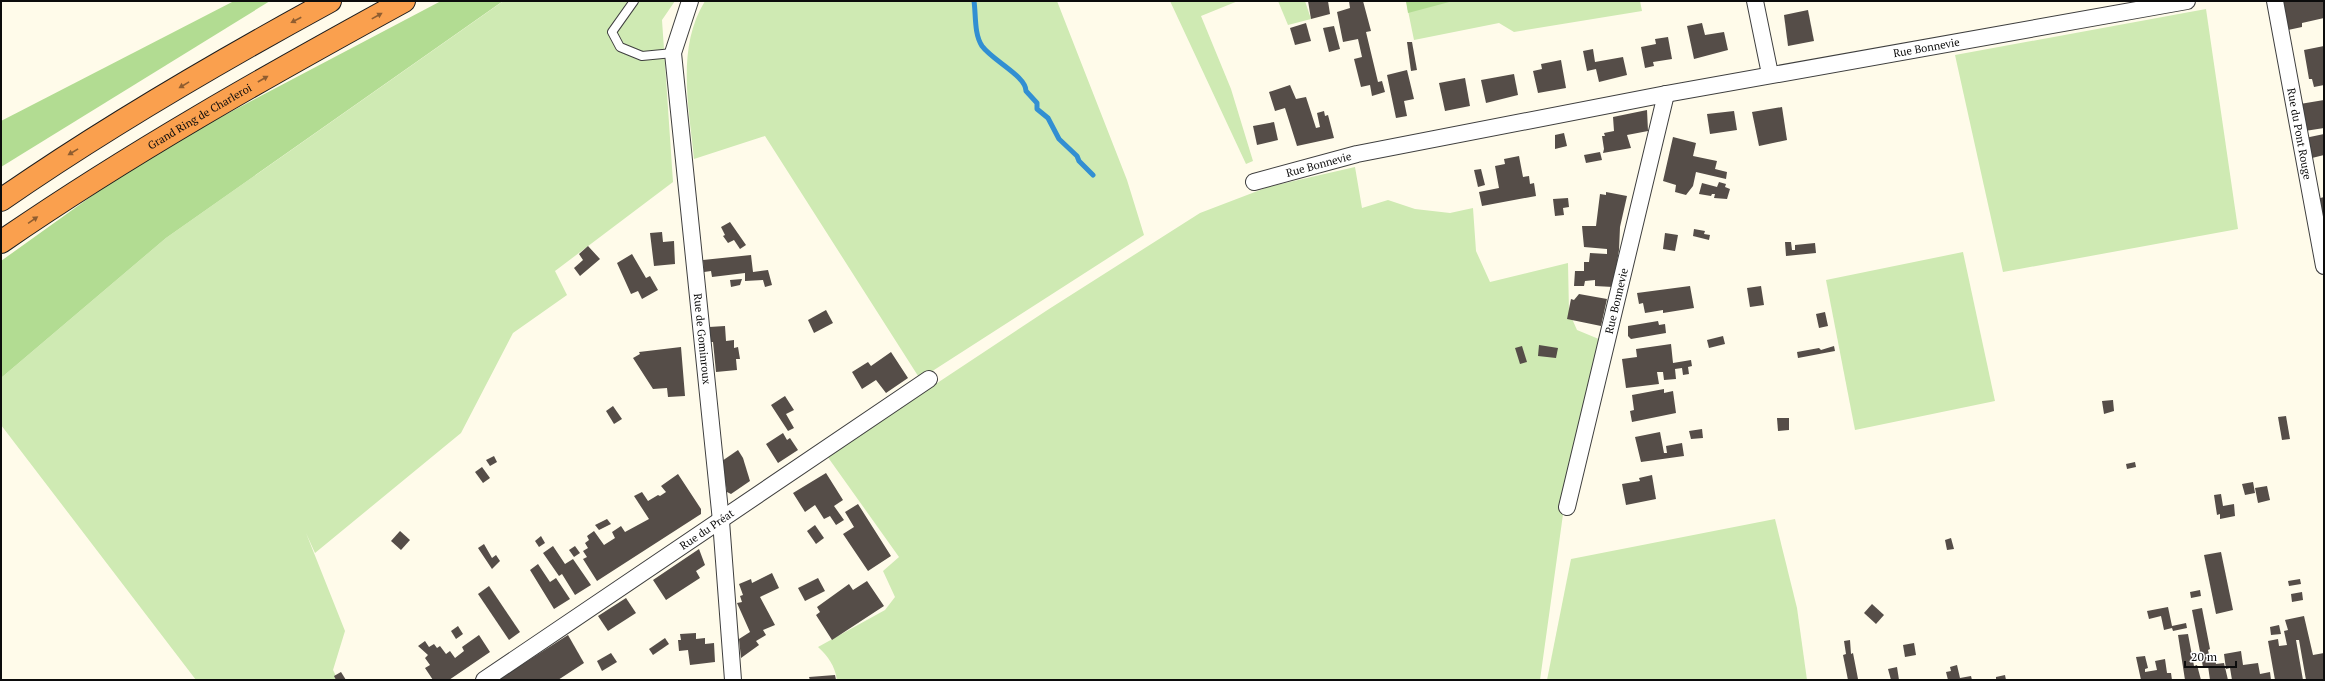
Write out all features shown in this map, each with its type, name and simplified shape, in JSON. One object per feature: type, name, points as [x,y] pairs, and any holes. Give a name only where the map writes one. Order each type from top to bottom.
[{"type":"highway","points":[[1,200],[52,165],[118,125],[276,30],[330,1]]},
{"type":"highway","name":"Grand Ring de Charleroi","points":[[1,242],[71,194],[181,127],[292,62],[404,1]]},
{"type":"street","name":"Rue de Gominroux","points":[[690,1],[673,53],[721,521],[733,680]]},
{"type":"street","points":[[1755,1],[1770,74]]},
{"type":"street","name":"Rue Bonnevie","points":[[1254,182],[1357,154],[1666,94],[1770,74],[2187,1]]},
{"type":"street","name":"Rue du Pont Rouge","points":[[2275,1],[2324,266]]},
{"type":"street","name":"Rue Bonnevie","points":[[1567,507],[1666,94]]},
{"type":"street","name":"Rue du Préat","points":[[484,680],[930,379]]},
{"type":"lane","points":[[634,1],[612,32],[620,47],[642,56],[673,53]]},
{"type":"green space","points":[[234,1],[270,1],[1,167],[1,121]]},
{"type":"green space","points":[[441,1],[503,1],[166,238],[1,378],[1,261],[149,155]]},
{"type":"green space","points":[[675,1],[662,20],[673,182],[555,271],[567,295],[513,333],[461,433],[315,553],[306,533],[345,631],[333,670],[338,680],[196,680],[1,425],[1,378],[166,238],[502,2]]},
{"type":"green space","points":[[705,1],[1057,1],[1127,180],[1144,235],[920,379],[765,136],[694,159],[688,99],[687,58],[690,38],[696,19]]},
{"type":"green space","points":[[1170,1],[1238,1],[1201,16],[1231,89],[1253,161],[1246,164]]},
{"type":"green space","points":[[1278,1],[1305,1],[1311,19],[1288,25]]},
{"type":"green space","points":[[1406,1],[1640,1],[1642,11],[1514,32],[1499,23],[1414,40]]},
{"type":"green space","points":[[1406,1],[1453,1],[1408,13]]},
{"type":"green space","points":[[2206,9],[2238,229],[2003,272],[1955,55]]},
{"type":"green space","points":[[1355,167],[1362,208],[1388,200],[1415,209],[1450,213],[1473,208],[1476,251],[1490,282],[1568,263],[1569,312],[1577,330],[1606,342],[1570,464],[1540,680],[837,680],[835,670],[825,654],[818,647],[885,610],[895,597],[883,571],[899,557],[827,456],[1049,309],[1200,213],[1268,187]]},
{"type":"green space","points":[[1963,252],[1995,401],[1855,430],[1826,280]]},
{"type":"green space","points":[[1775,519],[1797,608],[1807,680],[1547,680],[1571,559]]},
{"type":"building","points":[[1308,1],[1328,1],[1330,14],[1311,19]]},
{"type":"building","points":[[1349,1],[1363,1],[1371,31],[1366,32],[1378,82],[1382,81],[1385,92],[1372,96],[1370,85],[1361,87],[1354,59],[1362,57],[1358,39],[1343,42],[1337,12],[1350,8]]},
{"type":"building","points":[[2283,1],[2324,1],[2324,18],[2302,23],[2302,27],[2288,30]]},
{"type":"building","points":[[1808,10],[1814,41],[1788,46],[1784,15]]},
{"type":"building","points":[[1306,23],[1311,41],[1295,45],[1290,28]]},
{"type":"building","points":[[1702,23],[1705,35],[1724,32],[1728,50],[1694,59],[1687,26]]},
{"type":"building","points":[[1334,26],[1340,49],[1329,52],[1323,28]]},
{"type":"building","points":[[1668,37],[1672,59],[1653,62],[1654,66],[1645,68],[1641,47],[1656,44],[1655,39]]},
{"type":"building","points":[[1407,42],[1412,42],[1417,70],[1411,71]]},
{"type":"building","points":[[2324,46],[2324,85],[2314,87],[2312,79],[2309,79],[2304,50]]},
{"type":"building","points":[[1593,49],[1595,62],[1623,57],[1627,75],[1599,82],[1596,69],[1587,71],[1583,51]]},
{"type":"building","points":[[1561,60],[1566,88],[1538,93],[1533,71],[1542,69],[1541,64]]},
{"type":"building","points":[[1407,70],[1414,99],[1404,101],[1407,116],[1396,118],[1387,75]]},
{"type":"building","points":[[1514,74],[1518,95],[1486,103],[1481,80]]},
{"type":"building","points":[[1465,78],[1470,106],[1445,111],[1439,83]]},
{"type":"building","points":[[1290,85],[1296,99],[1306,97],[1316,128],[1320,127],[1317,113],[1324,111],[1325,116],[1328,115],[1334,138],[1297,146],[1285,108],[1275,111],[1269,92]]},
{"type":"building","points":[[2324,100],[2324,128],[2305,131],[2300,104]]},
{"type":"building","points":[[1782,107],[1787,140],[1759,146],[1752,112]]},
{"type":"building","points":[[1647,110],[1648,131],[1627,135],[1631,148],[1603,153],[1604,149],[1602,136],[1605,136],[1604,133],[1614,131],[1613,117]]},
{"type":"building","points":[[1734,111],[1737,130],[1710,134],[1707,114]]},
{"type":"building","points":[[1274,122],[1278,140],[1257,145],[1253,126]]},
{"type":"building","points":[[1564,133],[1567,146],[1555,149],[1555,135]]},
{"type":"building","points":[[2324,134],[2324,155],[2312,158],[2305,138]]},
{"type":"building","points":[[1673,137],[1696,143],[1693,156],[1717,161],[1715,169],[1727,172],[1726,179],[1696,172],[1693,186],[1686,195],[1675,192],[1676,185],[1663,181]]},
{"type":"building","points":[[1600,152],[1602,160],[1586,163],[1584,155]]},
{"type":"building","points":[[1519,156],[1523,177],[1529,176],[1530,184],[1534,183],[1536,196],[1482,206],[1479,192],[1499,188],[1495,166],[1505,164],[1504,159]]},
{"type":"building","points":[[1481,169],[1485,185],[1478,187],[1474,170]]},
{"type":"building","points":[[1719,182],[1726,184],[1725,187],[1730,189],[1727,199],[1714,198],[1715,194],[1712,194],[1711,196],[1699,194],[1702,183],[1717,187]]},
{"type":"building","points":[[1606,192],[1627,196],[1620,227],[1619,250],[1613,287],[1595,286],[1595,280],[1585,281],[1584,286],[1574,286],[1575,271],[1584,271],[1584,262],[1589,262],[1590,253],[1607,254],[1607,249],[1584,247],[1582,226],[1596,226],[1600,194],[1606,195]]},
{"type":"building","points":[[2324,197],[2324,211],[2319,212],[2317,199]]},
{"type":"building","points":[[1568,198],[1569,207],[1563,208],[1564,215],[1555,216],[1553,199]]},
{"type":"building","points":[[730,222],[746,245],[740,249],[734,240],[728,243],[723,236],[725,235],[721,227]]},
{"type":"building","points":[[1694,229],[1705,231],[1704,234],[1710,235],[1709,240],[1693,236]]},
{"type":"building","points":[[662,232],[663,242],[674,241],[675,264],[654,266],[650,233]]},
{"type":"building","points":[[1665,233],[1678,235],[1675,251],[1663,249]]},
{"type":"building","points":[[1785,242],[1791,242],[1792,250],[1795,250],[1795,245],[1815,243],[1816,253],[1786,256]]},
{"type":"building","points":[[588,246],[600,259],[580,276],[574,268],[583,260],[579,254]]},
{"type":"building","points":[[632,254],[646,278],[650,276],[658,290],[642,299],[638,291],[631,294],[617,263]]},
{"type":"building","points":[[751,255],[753,272],[768,270],[772,285],[765,287],[763,280],[745,281],[745,273],[712,277],[711,271],[704,272],[703,260]]},
{"type":"building","points":[[742,279],[740,285],[731,287],[730,280]]},
{"type":"building","points":[[1690,286],[1694,308],[1663,313],[1663,310],[1645,313],[1643,303],[1639,304],[1637,293]]},
{"type":"building","points":[[1761,286],[1764,305],[1750,307],[1747,288]]},
{"type":"building","points":[[1579,294],[1607,299],[1601,326],[1567,319],[1571,299],[1574,300]]},
{"type":"building","points":[[826,310],[833,323],[814,333],[808,320]]},
{"type":"building","points":[[1825,312],[1828,326],[1819,328],[1816,314]]},
{"type":"building","points":[[1658,321],[1659,325],[1665,324],[1666,333],[1631,339],[1628,336],[1628,326]]},
{"type":"building","points":[[725,326],[726,341],[734,340],[734,348],[738,347],[740,359],[736,359],[737,370],[716,372],[713,342],[711,342],[709,327]]},
{"type":"building","points":[[1723,336],[1725,344],[1709,348],[1707,340]]},
{"type":"building","points":[[1671,344],[1673,363],[1691,360],[1692,366],[1688,367],[1689,374],[1683,375],[1682,368],[1675,369],[1676,379],[1664,380],[1663,372],[1657,372],[1659,384],[1626,388],[1622,359],[1637,357],[1636,349]]},
{"type":"building","points":[[1539,345],[1558,348],[1556,358],[1538,356]]},
{"type":"building","points":[[1522,346],[1527,362],[1520,364],[1515,348]]},
{"type":"building","points":[[1834,346],[1835,351],[1798,358],[1797,352],[1819,348],[1821,350]]},
{"type":"building","points":[[681,347],[685,396],[668,397],[667,388],[653,389],[633,358],[640,354],[639,352]]},
{"type":"building","points":[[891,352],[908,378],[886,393],[876,380],[862,389],[852,372],[868,362],[871,366]]},
{"type":"building","points":[[1664,389],[1664,393],[1673,391],[1676,413],[1632,422],[1630,411],[1634,410],[1632,395]]},
{"type":"building","points":[[785,396],[794,410],[786,414],[794,428],[788,431],[771,405]]},
{"type":"building","points":[[2113,400],[2114,411],[2104,414],[2102,401]]},
{"type":"building","points":[[613,406],[622,419],[614,424],[606,411]]},
{"type":"building","points":[[2286,416],[2290,439],[2282,440],[2278,417]]},
{"type":"building","points":[[1777,418],[1789,418],[1789,430],[1778,431]]},
{"type":"building","points":[[1702,429],[1703,438],[1691,439],[1689,431]]},
{"type":"building","points":[[1660,432],[1664,453],[1667,453],[1666,446],[1682,443],[1684,456],[1641,462],[1635,437]]},
{"type":"building","points":[[783,433],[787,440],[790,438],[798,450],[778,463],[766,444]]},
{"type":"building","points":[[738,450],[743,458],[750,481],[731,494],[727,492],[722,461]]},
{"type":"building","points":[[494,456],[497,462],[490,466],[486,460]]},
{"type":"building","points":[[2135,462],[2136,467],[2127,469],[2126,464]]},
{"type":"building","points":[[482,467],[490,478],[483,483],[475,472]]},
{"type":"building","points":[[826,473],[843,500],[834,506],[844,520],[836,525],[830,516],[824,519],[815,505],[805,512],[793,493]]},
{"type":"building","points":[[678,474],[701,509],[701,514],[597,581],[583,559],[587,557],[583,551],[588,548],[585,543],[589,540],[587,536],[594,531],[604,545],[615,538],[612,532],[621,526],[625,532],[649,519],[634,496],[642,492],[648,501],[658,495],[660,496],[666,492],[661,486]]},
{"type":"building","points":[[1652,475],[1656,499],[1626,505],[1622,484],[1640,481],[1639,478]]},
{"type":"building","points":[[2253,482],[2255,493],[2245,495],[2242,484]]},
{"type":"building","points":[[2267,486],[2270,500],[2258,503],[2255,488]]},
{"type":"building","points":[[2221,494],[2223,506],[2234,504],[2235,516],[2220,519],[2220,514],[2217,515],[2214,495]]},
{"type":"building","points":[[858,504],[891,556],[868,571],[843,534],[854,527],[845,512]]},
{"type":"building","points":[[607,519],[611,524],[599,530],[595,525]]},
{"type":"building","points":[[815,525],[824,538],[816,544],[807,531]]},
{"type":"building","points":[[400,531],[410,540],[401,550],[391,541]]},
{"type":"building","points":[[541,536],[545,543],[539,547],[535,541]]},
{"type":"building","points":[[1951,538],[1954,549],[1947,550],[1945,540]]},
{"type":"building","points":[[484,544],[492,558],[496,555],[500,561],[492,569],[478,548]]},
{"type":"building","points":[[553,546],[565,564],[573,559],[591,585],[575,595],[562,574],[559,576],[543,553]]},
{"type":"building","points":[[575,546],[580,553],[574,557],[569,550]]},
{"type":"building","points":[[699,549],[705,565],[696,571],[700,578],[666,600],[653,580]]},
{"type":"building","points":[[2221,552],[2233,610],[2216,614],[2204,555]]},
{"type":"building","points":[[538,564],[550,582],[556,578],[570,599],[554,609],[530,570]]},
{"type":"building","points":[[772,573],[779,588],[760,597],[775,625],[763,630],[766,635],[756,641],[759,645],[741,658],[739,639],[750,632],[737,603],[742,602],[740,596],[743,595],[739,584],[751,579],[752,583]]},
{"type":"building","points":[[818,578],[825,591],[805,601],[798,588]]},
{"type":"building","points":[[2300,579],[2301,584],[2289,586],[2288,581]]},
{"type":"building","points":[[867,581],[884,606],[832,640],[816,615],[820,612],[817,607],[849,584],[853,590]]},
{"type":"building","points":[[489,586],[520,632],[509,640],[478,594]]},
{"type":"building","points":[[2200,590],[2201,596],[2191,598],[2190,592]]},
{"type":"building","points":[[2302,592],[2303,600],[2292,602],[2291,594]]},
{"type":"building","points":[[626,598],[636,613],[608,631],[598,616]]},
{"type":"building","points":[[1872,604],[1884,615],[1876,624],[1864,613]]},
{"type":"building","points":[[2168,607],[2172,626],[2186,623],[2187,628],[2173,631],[2172,628],[2164,630],[2161,616],[2149,619],[2147,611]]},
{"type":"building","points":[[2202,608],[2210,649],[2208,650],[2210,659],[2215,658],[2216,664],[2224,663],[2228,680],[2210,680],[2208,666],[2203,667],[2192,610]]},
{"type":"building","points":[[2304,616],[2313,655],[2324,653],[2324,679],[2306,680],[2299,640],[2296,640],[2303,680],[2275,680],[2268,641],[2278,639],[2279,646],[2287,645],[2284,631],[2288,630],[2285,620]]},
{"type":"building","points":[[2279,625],[2281,634],[2271,635],[2270,627]]},
{"type":"building","points":[[458,626],[463,634],[456,639],[451,631]]},
{"type":"building","points":[[696,633],[696,639],[705,638],[705,644],[714,643],[715,662],[690,665],[688,650],[679,651],[678,640],[681,640],[680,634]]},
{"type":"building","points":[[2188,634],[2194,666],[2197,665],[2201,680],[2185,680],[2178,635]]},
{"type":"building","points":[[479,635],[490,652],[449,680],[433,680],[425,668],[430,665],[425,658],[428,655],[418,646],[425,641],[429,647],[434,644],[437,648],[440,646],[446,654],[450,651],[455,658],[464,651],[462,647]]},
{"type":"building","points":[[568,635],[584,663],[558,680],[498,680]]},
{"type":"building","points":[[665,638],[669,644],[653,655],[649,649]]},
{"type":"building","points":[[1850,640],[1851,654],[1853,653],[1858,679],[1854,680],[1848,680],[1843,655],[1846,654],[1844,641]]},
{"type":"building","points":[[1914,643],[1916,655],[1905,657],[1903,645]]},
{"type":"building","points":[[2241,651],[2243,665],[2258,663],[2260,674],[2270,672],[2271,680],[2232,680],[2230,668],[2226,669],[2224,654]]},
{"type":"building","points":[[611,653],[617,662],[602,671],[597,661]]},
{"type":"building","points":[[2145,656],[2148,668],[2145,669],[2145,672],[2157,670],[2155,661],[2165,659],[2167,673],[2171,673],[2172,680],[2141,680],[2136,657]]},
{"type":"building","points":[[1957,665],[1960,678],[1971,676],[1972,680],[1948,680],[1946,672],[1951,671],[1950,667]]},
{"type":"building","points":[[1897,667],[1899,680],[1891,680],[1888,669]]},
{"type":"building","points":[[341,672],[346,680],[336,680],[334,676]]},
{"type":"building","points":[[835,675],[836,680],[810,680],[809,677]]},
{"type":"building","points":[[2005,675],[2006,680],[1996,680],[1996,677]]},
{"type":"waterway","points":[[974,1],[976,30],[982,46],[987,52],[1021,80],[1025,85],[1026,91],[1037,103],[1037,109],[1048,118],[1059,139],[1077,156],[1079,161],[1093,175]]}]
